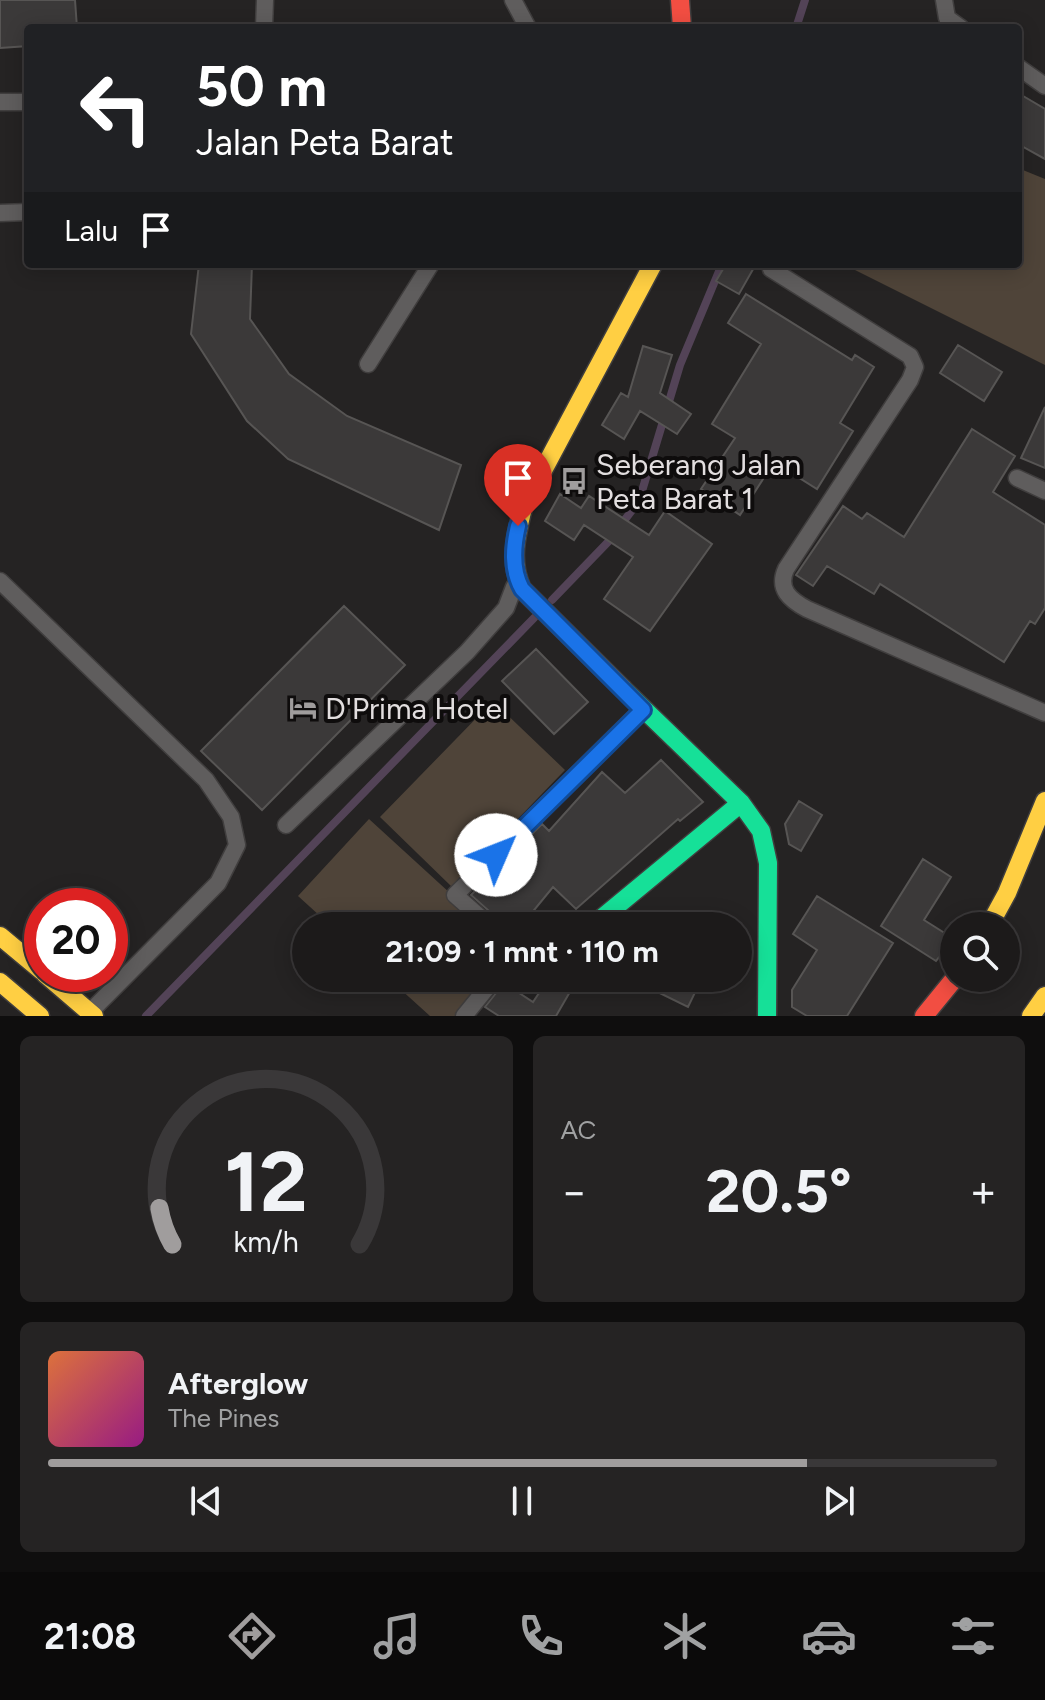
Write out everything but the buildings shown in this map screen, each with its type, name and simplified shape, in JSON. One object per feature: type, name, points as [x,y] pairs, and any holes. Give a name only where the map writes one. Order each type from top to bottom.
[{"type":"main road","points":[[680,0],[682,24]]},
{"type":"main road","points":[[651,268],[523,508],[514,543],[519,583],[568,636],[741,803],[761,831],[768,863],[767,1016]]},
{"type":"main road","points":[[997,912],[1045,801]]},
{"type":"main road","points":[[609,912],[741,803]]},
{"type":"main road","points":[[0,936],[24,956]]},
{"type":"main road","points":[[0,982],[40,1016]]},
{"type":"main road","points":[[66,992],[92,1014]]},
{"type":"main road","points":[[924,1016],[944,992]]},
{"type":"main road","points":[[1031,1016],[1045,996]]},
{"type":"lane","points":[[264,24],[265,0]]},
{"type":"lane","points":[[513,0],[526,24]]},
{"type":"lane","points":[[944,0],[947,18],[955,24]]},
{"type":"lane","points":[[1022,70],[1045,86]]},
{"type":"lane","points":[[0,102],[24,102]]},
{"type":"lane","points":[[0,213],[24,212]]},
{"type":"lane","points":[[368,364],[428,268]]},
{"type":"lane","points":[[771,269],[910,356],[915,367],[910,380],[786,569],[781,580],[784,590],[792,601],[807,609],[1045,713]]},
{"type":"lane","points":[[1017,478],[1045,491]]},
{"type":"lane","points":[[0,581],[206,780],[231,817],[237,845],[218,883],[92,1014]]},
{"type":"lane","points":[[286,825],[467,652],[506,608],[519,583]]},
{"type":"lane","points":[[474,912],[455,895],[643,710]]},
{"type":"lane","points":[[464,1016],[484,992]]},
{"type":"shaded area","points":[[1022,170],[1045,179],[1045,365],[851,268],[1022,268]]},
{"type":"shaded area","points":[[493,701],[565,770],[452,887],[380,817]]},
{"type":"shaded area","points":[[369,819],[471,912],[316,912],[298,896]]},
{"type":"shaded area","points":[[403,992],[477,992],[455,1016],[430,1016]]},
{"type":"waterway","points":[[797,24],[805,0]]},
{"type":"waterway","points":[[552,600],[608,542],[639,501],[680,365],[720,268]]},
{"type":"waterway","points":[[146,1016],[534,618]]},
{"type":"traffic: fast","points":[[623,689],[741,803],[761,831],[768,863],[767,1016]]},
{"type":"traffic: fast","points":[[609,912],[741,803]]},
{"type":"traffic: slow","points":[[623,689],[522,589],[516,569],[515,548],[523,508],[651,268]]},
{"type":"traffic: slow","points":[[997,912],[1045,801]]},
{"type":"traffic: slow","points":[[0,936],[24,956]]},
{"type":"traffic: slow","points":[[0,982],[40,1016]]},
{"type":"traffic: slow","points":[[66,992],[94,1016]]},
{"type":"traffic: slow","points":[[1031,1016],[1045,996]]},
{"type":"traffic: jam","points":[[680,0],[682,24]]},
{"type":"traffic: jam","points":[[924,1016],[944,992]]},
{"type":"place","name":"Seberang Jalan Peta Barat 1","points":[[574,481]]},
{"type":"place","name":"D'Prima Hotel","points":[[303,708]]},
{"type":"route","points":[[496,855],[643,710],[522,589],[516,577],[514,543],[518,526]]}]
